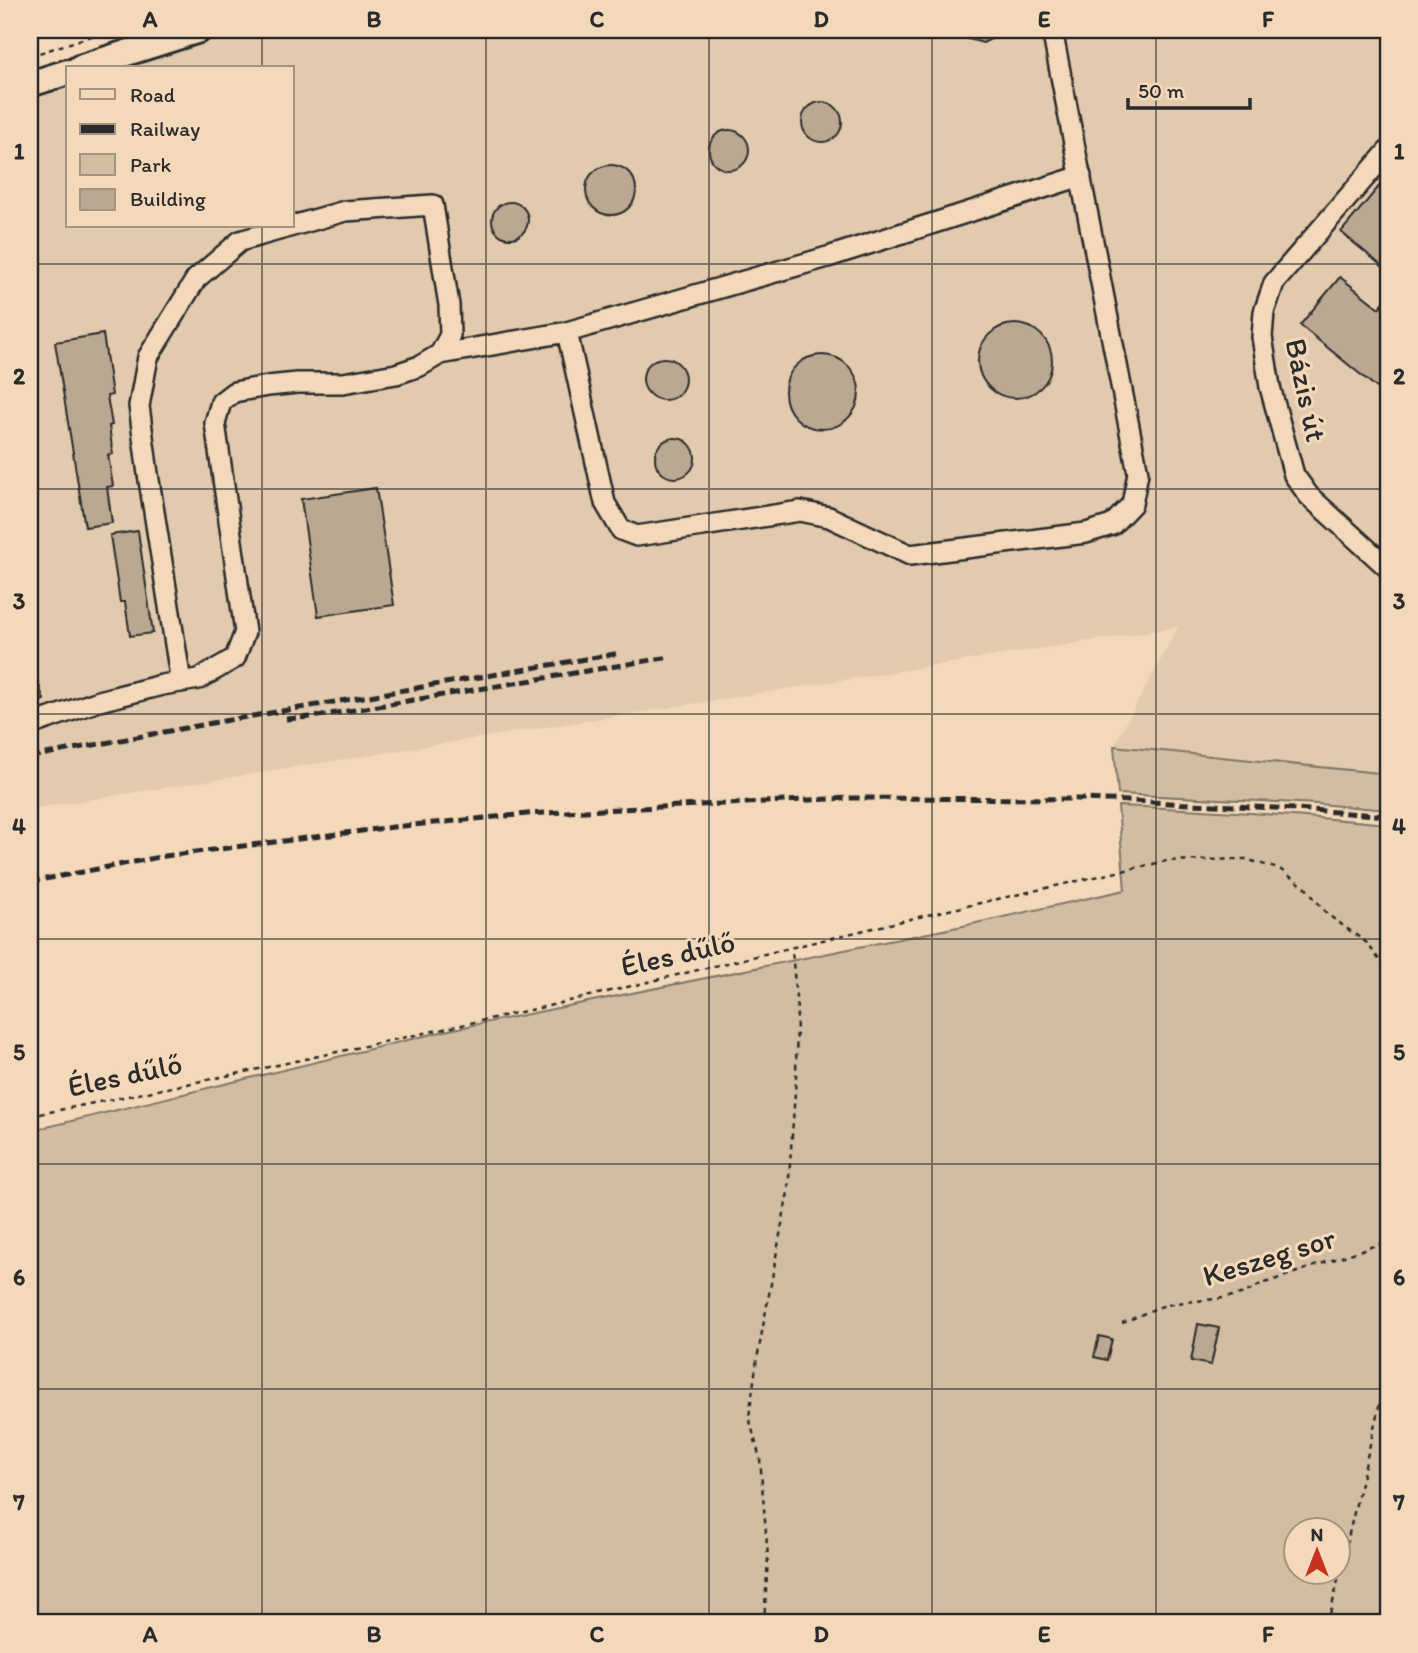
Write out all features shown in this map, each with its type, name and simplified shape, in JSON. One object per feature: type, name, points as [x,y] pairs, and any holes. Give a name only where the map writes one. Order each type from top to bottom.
[{"type":"main road","points":[[85,66],[199,30]]},
{"type":"main road","points":[[30,84],[66,73]]},
{"type":"street","points":[[567,332],[605,503],[621,530],[637,536],[800,511],[829,517],[910,555],[1086,533],[1112,525],[1132,504],[1138,473],[1052,30]]},
{"type":"street","name":"Bázis út","points":[[1387,563],[1309,496],[1293,475],[1270,387],[1262,337],[1265,312],[1274,283],[1388,151]]},
{"type":"street","points":[[30,725],[99,701],[199,679],[235,658],[245,632],[215,423],[221,402],[234,392],[297,383],[343,383],[396,374],[420,366],[440,354],[567,332],[831,256],[1081,176]]},
{"type":"street","points":[[294,226],[345,211],[433,205],[450,335],[440,354]]},
{"type":"street","points":[[181,682],[139,406],[148,357],[196,279],[240,242],[287,228]]},
{"type":"path","points":[[30,55],[110,30]]},
{"type":"path","name":"Éles dűlő","points":[[30,1116],[544,1007],[1166,860],[1247,859],[1281,870],[1306,887],[1327,914],[1367,943],[1383,965],[1388,980]]},
{"type":"path","points":[[764,1623],[768,1558],[760,1459],[749,1417],[788,1192],[796,1078],[797,1009],[792,948]]},
{"type":"path","name":"Keszeg sor","points":[[1122,1323],[1164,1306],[1217,1299],[1252,1290],[1259,1285],[1388,1241]]},
{"type":"path","points":[[1328,1623],[1388,1368]]},
{"type":"shaded area","points":[[205,30],[1388,30],[1388,774],[1114,746],[1178,627],[30,809],[30,95],[66,81],[66,228],[294,228],[294,66],[106,66]]},
{"type":"green space","points":[[1114,746],[1388,774],[1388,810],[1118,794]]},
{"type":"green space","points":[[1118,806],[1388,824],[1388,1623],[30,1623],[30,1131],[449,1030],[958,927],[1125,890]]},
{"type":"building","points":[[949,30],[1009,30],[983,43],[949,34]]},
{"type":"building","points":[[822,102],[836,108],[842,122],[836,136],[822,142],[808,136],[802,122],[808,108]]},
{"type":"building","points":[[729,130],[743,136],[749,150],[743,164],[729,170],[715,164],[709,150],[715,136]]},
{"type":"building","points":[[611,165],[629,172],[636,190],[629,208],[611,215],[593,208],[586,190],[593,172]]},
{"type":"building","points":[[1381,184],[1388,190],[1388,271],[1341,232]]},
{"type":"building","points":[[510,202],[523,207],[528,220],[523,233],[510,238],[497,233],[492,220],[497,207]]},
{"type":"building","points":[[1340,277],[1379,308],[1388,297],[1388,397],[1300,325]]},
{"type":"building","points":[[1015,324],[1036,330],[1046,340],[1052,361],[1046,382],[1036,392],[1015,398],[994,392],[984,382],[978,361],[984,340],[994,330]]},
{"type":"building","points":[[103,334],[112,395],[107,396],[112,425],[109,426],[113,454],[108,455],[113,486],[107,487],[112,523],[85,527],[55,342]]},
{"type":"building","points":[[822,355],[843,361],[853,371],[859,392],[853,413],[843,423],[822,429],[801,423],[791,413],[785,392],[791,371],[801,361]]},
{"type":"building","points":[[664,358],[679,364],[685,379],[679,394],[664,400],[649,394],[643,379],[649,364]]},
{"type":"building","points":[[675,438],[689,444],[695,458],[689,472],[675,478],[661,472],[655,458],[661,444]]},
{"type":"building","points":[[376,488],[394,605],[318,616],[301,499]]},
{"type":"building","points":[[138,531],[153,633],[130,636],[125,602],[120,602],[110,535]]},
{"type":"building","points":[[32,665],[44,700],[30,705],[30,666]]},
{"type":"building","points":[[1198,1324],[1219,1328],[1211,1365],[1191,1361]]},
{"type":"building","points":[[1099,1336],[1112,1339],[1107,1360],[1094,1357]]},
{"type":"railway","points":[[30,757],[620,653]]},
{"type":"railway","points":[[286,719],[312,717],[670,657]]},
{"type":"railway","points":[[30,882],[165,856],[393,827],[527,814],[659,807],[850,798],[1086,799],[1388,816]]}]
